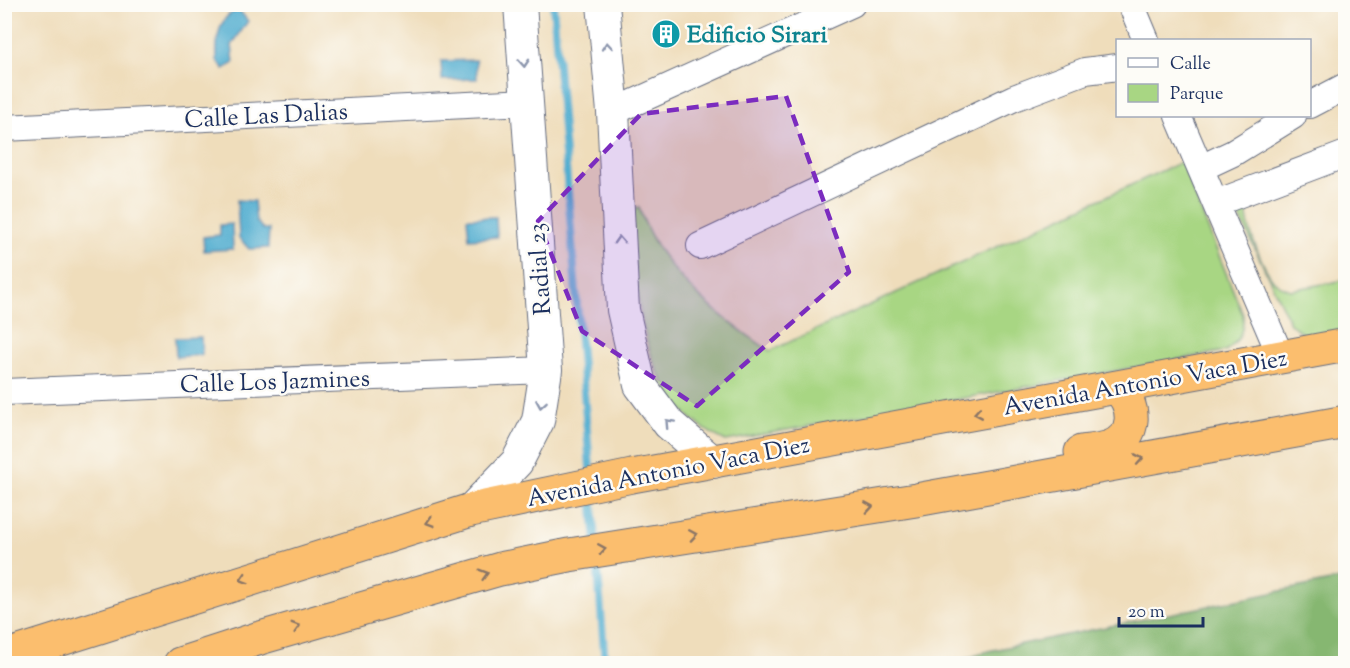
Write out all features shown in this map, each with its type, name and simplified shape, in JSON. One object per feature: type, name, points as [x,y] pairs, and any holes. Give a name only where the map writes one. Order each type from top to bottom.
[{"type":"highway","name":"Avenida Antonio Vaca Diez","points":[[4,657],[471,510],[632,476],[1346,345]]},
{"type":"highway","points":[[916,500],[974,472],[1116,444],[1129,429],[1132,418],[1128,400],[1117,387]]},
{"type":"highway","points":[[180,663],[489,572],[568,555],[916,500],[1346,422]]},
{"type":"highway","points":[[5,663],[42,644]]},
{"type":"street","name":"Radial 23","points":[[471,510],[517,462],[538,421],[546,370],[520,4]]},
{"type":"street","points":[[603,4],[613,112],[623,310],[640,385],[669,424],[713,462]]},
{"type":"street","points":[[613,112],[852,4]]},
{"type":"street","points":[[1131,4],[1146,39]]},
{"type":"street","points":[[700,246],[1014,98],[1085,71],[1116,67]]},
{"type":"street","points":[[1311,104],[1346,86]]},
{"type":"street","name":"Calle Las Dalias","points":[[4,128],[528,102]]},
{"type":"street","points":[[1178,117],[1281,357]]},
{"type":"street","points":[[1201,168],[1233,153],[1291,117]]},
{"type":"street","points":[[1216,203],[1346,154]]},
{"type":"street","name":"Calle Los Jazmines","points":[[4,392],[546,370]]},
{"type":"highlighted area","points":[[786,96],[849,272],[697,406],[582,331],[538,221],[641,114]]},
{"type":"green space","points":[[1181,162],[1243,315],[1240,336],[1225,351],[726,441],[696,423],[674,400],[658,372],[647,341],[640,308],[630,209],[639,207],[660,251],[692,290],[730,323],[770,351]]},
{"type":"green space","points":[[1239,208],[1247,211],[1249,227],[1260,258],[1278,284],[1291,290],[1345,280],[1345,332],[1306,337],[1290,323],[1241,219]]},
{"type":"green space","points":[[1345,578],[1345,663],[954,663],[988,651]]},
{"type":"water","points":[[239,10],[248,21],[232,45],[234,63],[224,69],[217,61],[219,31],[226,18]]},
{"type":"water","points":[[476,60],[477,79],[442,80],[441,61]]},
{"type":"water","points":[[237,200],[254,201],[256,221],[263,229],[269,229],[268,248],[249,249],[239,238]]},
{"type":"water","points":[[496,217],[497,237],[469,239],[467,218]]},
{"type":"water","points":[[232,224],[233,249],[204,251],[203,237],[220,235],[220,225]]},
{"type":"water","points":[[201,337],[202,355],[176,357],[175,338]]},
{"type":"waterway","points":[[553,4],[591,480]]},
{"type":"waterway","points":[[592,492],[596,545]]},
{"type":"waterway","points":[[597,558],[605,664]]},
{"type":"place","name":"Edificio Sirari","points":[[666,34]]}]
